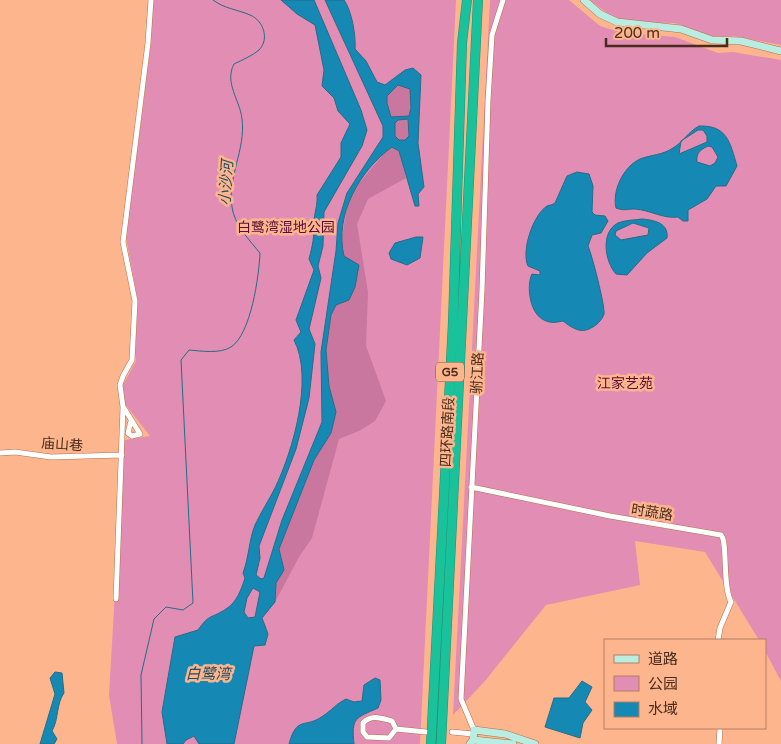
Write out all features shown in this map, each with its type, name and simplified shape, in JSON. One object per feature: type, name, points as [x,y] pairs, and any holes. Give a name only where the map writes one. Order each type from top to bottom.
[{"type":"highway","name":"四环路南段","points":[[431,744],[452,322],[465,0]]},
{"type":"highway","name":"四环路南段","points":[[441,744],[476,23],[479,0]]},
{"type":"street","points":[[116,599],[124,407],[120,385],[122,376],[132,360],[135,301],[123,242],[148,43],[151,0]]},
{"type":"street","name":"驸江路","points":[[472,737],[462,699],[492,36],[503,0]]},
{"type":"street","points":[[584,0],[600,14],[617,22],[675,28],[712,40],[741,41],[781,51]]},
{"type":"street","points":[[124,407],[131,421]]},
{"type":"street","name":"庙山巷","points":[[0,452],[22,452],[51,456],[122,455]]},
{"type":"street","name":"时蔬路","points":[[471,487],[610,516],[721,535],[724,538],[727,594],[731,602],[720,628],[718,639]]},
{"type":"street","points":[[376,717],[392,721],[396,729],[389,738],[367,737],[363,732],[363,724],[366,720],[376,717]]},
{"type":"street","points":[[396,729],[426,732]]},
{"type":"street","points":[[719,744],[720,729]]},
{"type":"street","points":[[452,732],[513,744]]},
{"type":"street","points":[[472,737],[505,734],[535,744]]},
{"type":"green space","name":"白鹭湾湿地公园","points":[[153,0],[456,0],[420,744],[117,744],[109,695],[124,440],[150,436],[125,404],[123,385],[136,361],[138,302],[126,237],[151,43]]},
{"type":"green space","name":"江家艺苑","points":[[490,0],[569,0],[600,26],[620,32],[675,37],[718,53],[733,52],[781,60],[781,681],[766,653],[766,639],[758,639],[705,552],[635,541],[640,585],[546,605],[485,681],[453,715]]},
{"type":"green space","points":[[590,0],[781,0],[781,45],[734,36],[712,36],[675,23],[628,22],[612,17]]},
{"type":"shaded area","points":[[399,84],[410,89],[411,108],[409,117],[391,117],[387,96]]},
{"type":"shaded area","points":[[408,119],[409,136],[405,140],[399,140],[395,136],[395,123],[398,120]]},
{"type":"shaded area","points":[[392,147],[399,151],[406,178],[368,199],[357,224],[368,292],[366,346],[386,401],[375,421],[359,431],[339,439],[312,538],[299,557],[275,602],[276,583],[284,570],[279,549],[314,460],[331,433],[336,412],[329,386],[326,350],[331,315],[336,305],[344,256],[341,243],[348,203],[356,187],[385,152]]},
{"type":"water","name":"白鹭湾","points":[[281,0],[314,0],[361,110],[367,130],[362,146],[324,212],[323,246],[318,266],[321,278],[309,329],[315,344],[309,398],[296,449],[259,546],[260,558],[256,575],[261,579],[264,578],[282,520],[322,422],[321,352],[336,251],[338,223],[347,193],[383,137],[383,126],[325,0],[344,0],[353,24],[355,49],[366,61],[377,82],[385,85],[405,70],[413,68],[421,75],[418,143],[424,187],[418,194],[419,206],[415,206],[399,151],[392,147],[370,168],[352,195],[346,210],[342,240],[344,256],[359,265],[355,287],[349,300],[336,305],[331,315],[326,350],[329,386],[336,412],[331,433],[314,460],[279,549],[284,570],[276,583],[275,602],[262,618],[268,634],[265,645],[254,646],[234,744],[199,744],[194,736],[183,744],[167,744],[162,712],[175,637],[198,630],[208,619],[230,606],[238,595],[245,578],[243,573],[253,531],[282,473],[299,414],[302,374],[300,356],[294,340],[301,332],[296,320],[314,270],[309,259],[313,241],[317,195],[341,157],[341,143],[350,124],[338,111],[334,98],[322,86],[324,70],[315,25],[297,14]],"holes":[[[398,85],[410,89],[411,108],[409,116],[391,117],[387,96]],[[408,119],[409,136],[405,140],[399,140],[395,136],[395,123],[398,120]],[[253,588],[260,592],[255,617],[248,618],[244,612],[247,598]]]},
{"type":"water","points":[[708,126],[716,128],[726,137],[737,166],[726,186],[716,186],[707,199],[688,210],[688,221],[683,221],[678,217],[667,217],[641,210],[616,208],[617,187],[629,168],[640,159],[665,152],[681,142],[679,154],[707,142],[707,136],[703,130],[698,130],[683,140],[695,128]],"holes":[[[708,146],[712,147],[718,157],[715,163],[710,166],[697,162],[699,152]]]},
{"type":"water","points":[[577,172],[589,174],[593,186],[592,212],[595,215],[605,216],[608,221],[601,233],[592,235],[588,246],[598,280],[604,314],[597,324],[587,330],[573,328],[563,321],[549,322],[539,317],[532,306],[529,285],[532,274],[540,275],[540,271],[528,266],[526,259],[527,243],[537,217],[547,206],[555,203],[567,176]]},
{"type":"water","points":[[642,219],[660,223],[666,229],[667,238],[647,253],[627,275],[616,274],[607,255],[606,247],[609,233],[612,227],[618,223]],"holes":[[[633,223],[649,228],[648,235],[621,240],[615,235],[616,231]]]},
{"type":"water","points":[[423,237],[420,258],[407,265],[391,259],[389,253],[395,243]]},
{"type":"water","points":[[55,672],[62,673],[64,693],[61,697],[56,722],[52,731],[57,739],[54,744],[40,744],[55,694],[50,678]]},
{"type":"water","points":[[375,678],[380,680],[381,700],[378,708],[360,717],[354,723],[354,744],[289,744],[295,729],[302,724],[317,720],[346,699],[354,702],[362,701],[364,685]]},
{"type":"water","points":[[582,681],[592,687],[585,702],[592,710],[583,723],[580,738],[545,727],[554,698],[569,698]]},
{"type":"waterway","name":"小沙河","points":[[142,744],[141,675],[154,619],[166,607],[183,610],[193,603],[181,360],[189,350],[221,351],[231,347],[238,340],[244,330],[253,304],[260,253],[239,226],[232,207],[232,185],[243,130],[241,112],[233,92],[231,71],[234,64],[259,50],[264,41],[264,30],[255,17],[213,0]]}]
